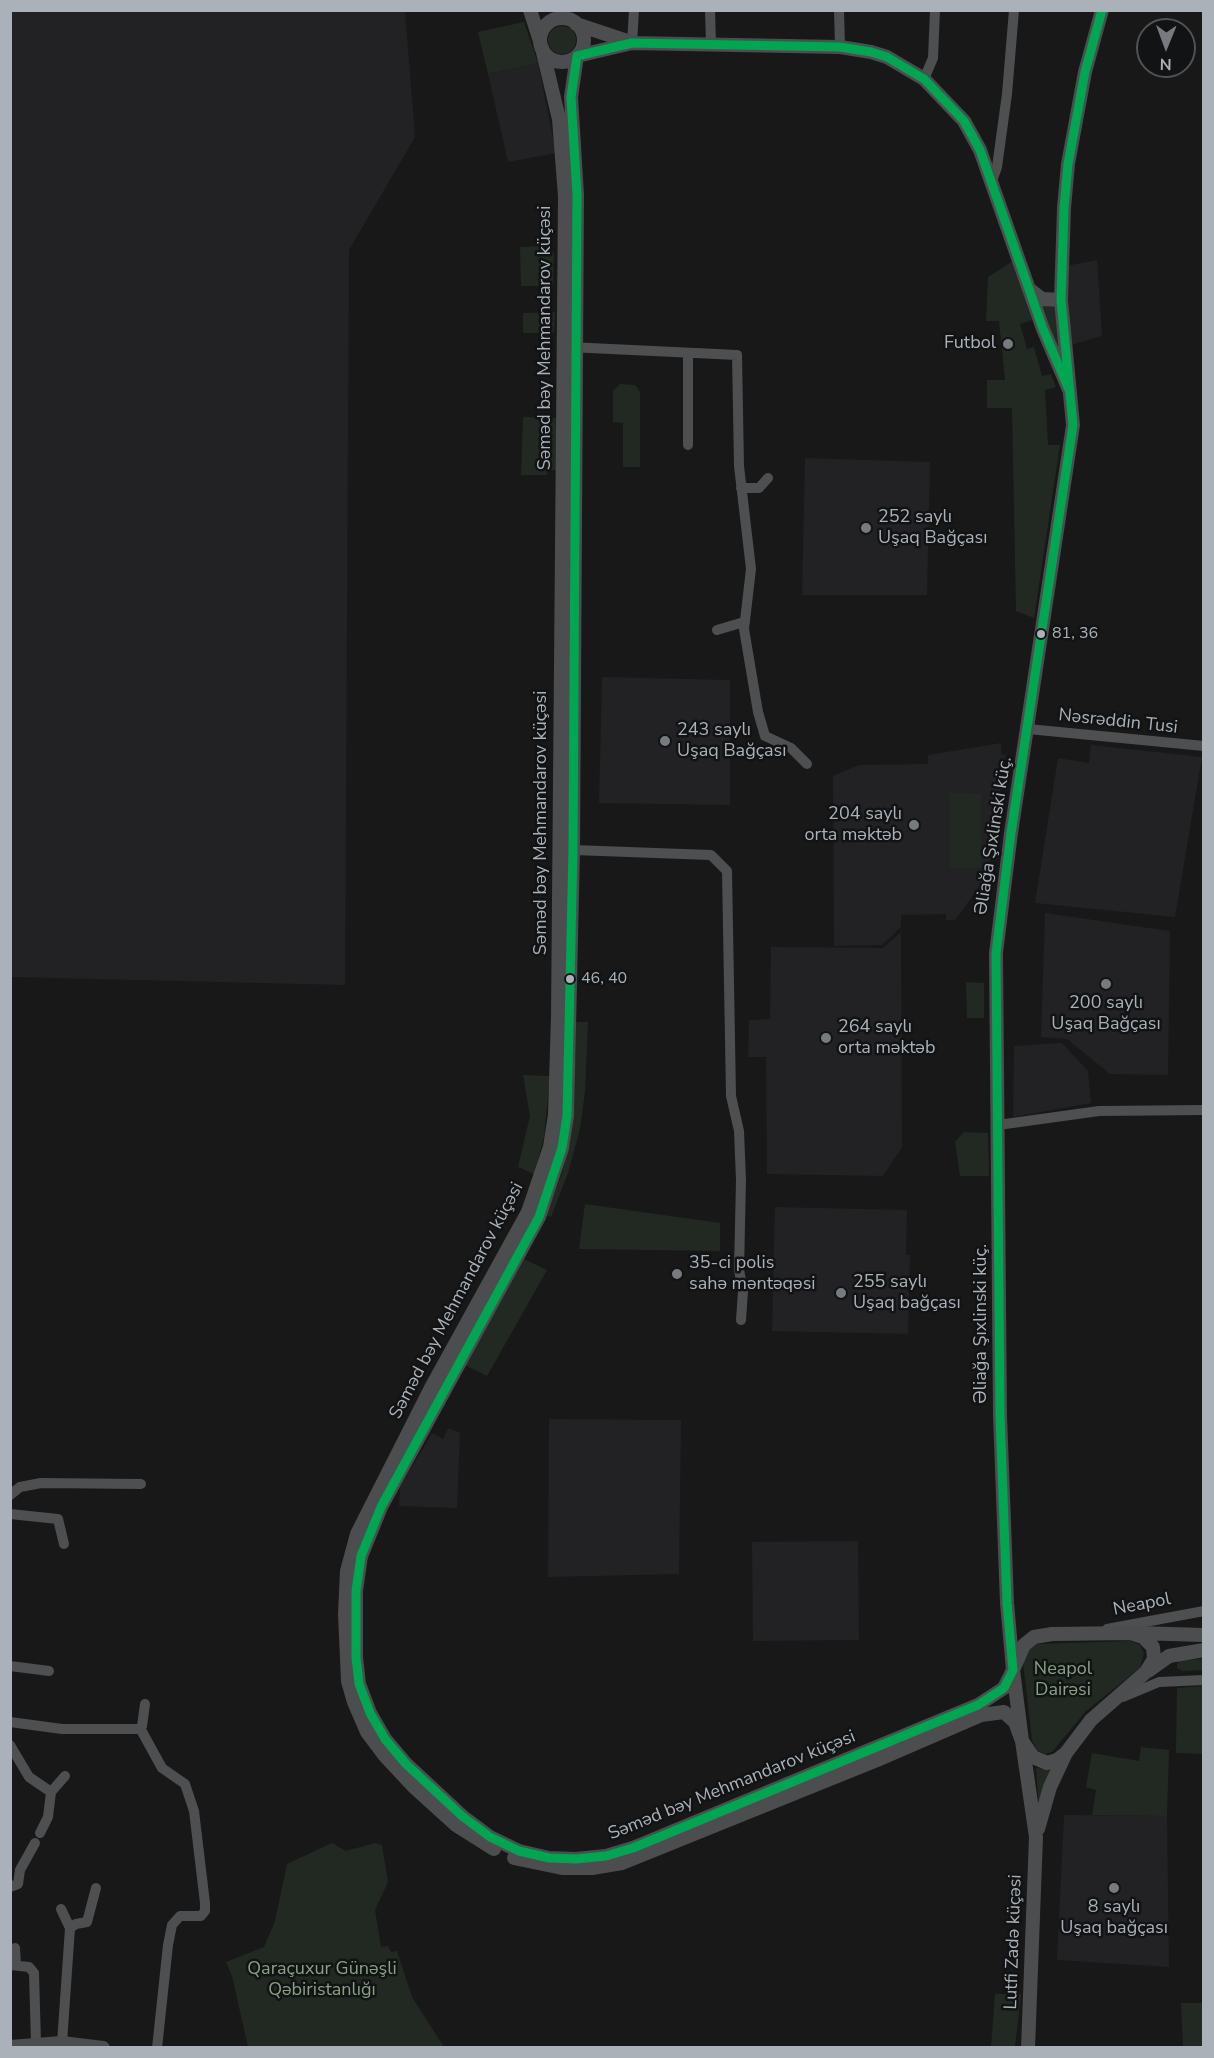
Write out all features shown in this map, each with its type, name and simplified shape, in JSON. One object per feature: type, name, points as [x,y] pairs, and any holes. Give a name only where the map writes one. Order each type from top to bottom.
[{"type":"main road","name":"Səməd bəy Mehmandarov küçəsi","points":[[530,10],[557,104],[564,170],[569,347],[573,850],[567,1116],[551,1185],[535,1225],[381,1507],[367,1538],[358,1572],[356,1657],[361,1691],[385,1739],[417,1782],[456,1825],[500,1852],[548,1867],[592,1868],[636,1858],[981,1715],[995,1712],[1011,1716],[1022,1741]]},
{"type":"main road","name":"Əliağa Şıxlinski küç.","points":[[1036,1837],[1013,1670],[1007,1604],[1000,1415],[996,953],[1011,833],[1073,425],[1061,300],[1060,257],[1068,164],[1085,72],[1102,10]]},
{"type":"main road","points":[[568,18],[581,29],[584,43],[577,56]]},
{"type":"main road","points":[[632,43],[568,18],[549,23],[541,34],[541,45],[545,54],[557,62],[632,43],[840,47],[887,57],[924,79],[964,121],[980,150],[1028,287],[1070,392]]},
{"type":"main road","name":"Səməd bəy Mehmandarov küçəsi","points":[[577,56],[571,97],[576,169],[569,347],[555,1115],[550,1147],[528,1212],[380,1486],[357,1534],[347,1571],[346,1666],[354,1702],[376,1746],[417,1782],[462,1816],[503,1844],[549,1858],[576,1859],[606,1856],[659,1837],[978,1705],[1004,1688],[1028,1640],[1052,1634]]},
{"type":"main road","points":[[1028,287],[1042,299],[1061,300]]},
{"type":"main road","points":[[1007,1604],[1017,1627],[1025,1631],[1052,1634],[1203,1635]]},
{"type":"main road","points":[[1131,1633],[1143,1637],[1153,1647],[1154,1659],[1146,1672]]},
{"type":"main road","points":[[1036,1837],[1050,1787],[1066,1753],[1080,1733],[1104,1708],[1146,1672],[1169,1656],[1203,1650]]},
{"type":"main road","points":[[1022,1741],[1027,1751],[1038,1761],[1053,1762],[1066,1753]]},
{"type":"main road","name":"Lutfi Zadə küçəsi","points":[[1028,2048],[1036,1837]]},
{"type":"main road","points":[[12,2046],[62,2043],[103,2048]]},
{"type":"street","points":[[632,43],[634,10]]},
{"type":"street","points":[[710,10],[711,44]]},
{"type":"street","points":[[839,10],[840,47]]},
{"type":"street","points":[[924,79],[933,58],[934,10]]},
{"type":"street","points":[[992,181],[997,167],[1007,94],[1014,10]]},
{"type":"street","points":[[569,347],[736,355],[741,488],[752,569],[744,622],[761,729],[772,741],[791,748],[807,764]]},
{"type":"street","points":[[688,354],[688,445]]},
{"type":"street","points":[[741,488],[759,489],[768,477]]},
{"type":"street","points":[[717,630],[744,622]]},
{"type":"street","name":"Nəsrəddin Tusi","points":[[1028,729],[1203,746]]},
{"type":"street","points":[[573,850],[711,855],[727,871],[731,1096],[739,1131],[741,1180],[739,1270],[743,1290],[741,1320]]},
{"type":"street","points":[[998,1125],[1099,1111],[1203,1110]]},
{"type":"street","points":[[10,1495],[20,1487],[41,1483],[141,1484]]},
{"type":"street","points":[[10,1514],[58,1519],[64,1544]]},
{"type":"street","name":"Neapol","points":[[1087,1634],[1155,1618],[1203,1611]]},
{"type":"street","points":[[10,1666],[49,1671]]},
{"type":"street","points":[[1104,1708],[1132,1692],[1159,1682],[1203,1680]]},
{"type":"street","points":[[145,1704],[140,1728],[162,1768],[185,1784],[194,1810],[205,1911],[201,1916],[180,1917],[172,1925],[157,2048]]},
{"type":"street","points":[[10,1722],[62,1729],[140,1728]]},
{"type":"street","points":[[10,1745],[29,1777],[51,1792]]},
{"type":"street","points":[[10,1887],[18,1884],[20,1870],[48,1817],[51,1792],[65,1776]]},
{"type":"street","points":[[70,1928],[76,1923],[87,1922],[96,1888]]},
{"type":"street","points":[[61,1909],[70,1928],[62,2043]]},
{"type":"street","points":[[15,1948],[13,1965],[29,1967],[34,1973],[36,2043]]},
{"type":"shaded area","points":[[11,10],[405,11],[415,137],[349,250],[345,985],[11,977]]},
{"type":"shaded area","points":[[538,63],[556,153],[508,162],[488,74]]},
{"type":"shaded area","points":[[1097,260],[1102,336],[1071,345],[1066,266]]},
{"type":"shaded area","name":"252 saylı Uşaq Bağçası","points":[[805,458],[930,462],[927,595],[802,595]]},
{"type":"shaded area","name":"243 saylı Uşaq Bağçası","points":[[602,677],[730,680],[730,805],[599,803]]},
{"type":"shaded area","name":"204 saylı orta məktəb","points":[[1001,743],[1001,754],[1006,755],[988,875],[955,920],[946,920],[946,914],[901,915],[901,927],[882,945],[834,946],[833,776],[859,765],[928,764],[928,755]]},
{"type":"shaded area","points":[[1091,745],[1202,757],[1175,917],[1035,903],[1058,758],[1089,763]]},
{"type":"shaded area","name":"200 saylı Uşaq Bağçası","points":[[1045,913],[1170,931],[1168,1075],[1110,1074],[1067,1039],[1041,1037]]},
{"type":"shaded area","name":"264 saylı orta məktəb","points":[[901,932],[902,1147],[883,1176],[767,1174],[766,1057],[748,1057],[749,1020],[770,1019],[771,947],[883,948]]},
{"type":"shaded area","points":[[1062,1043],[1088,1071],[1091,1103],[1013,1117],[1014,1046]]},
{"type":"shaded area","name":"255 saylı Uşaq bağçası","points":[[775,1207],[907,1210],[906,1255],[910,1255],[908,1334],[772,1331]]},
{"type":"shaded area","points":[[549,1419],[681,1420],[679,1574],[548,1577]]},
{"type":"shaded area","points":[[448,1428],[460,1433],[457,1508],[399,1506],[400,1487],[432,1433],[443,1439]]},
{"type":"shaded area","points":[[858,1541],[859,1640],[753,1641],[752,1542]]},
{"type":"shaded area","name":"8 saylı Uşaq bağçası","points":[[1064,1815],[1167,1816],[1169,1967],[1057,1960]]},
{"type":"green space","points":[[524,22],[538,63],[488,74],[478,32]]},
{"type":"green space","points":[[562,26],[572,30],[576,40],[572,50],[562,54],[552,50],[548,40],[552,30]]},
{"type":"green space","points":[[548,246],[554,253],[553,286],[521,286],[520,247]]},
{"type":"green space","points":[[1013,261],[1032,320],[1020,324],[1027,349],[1034,347],[1042,376],[1051,374],[1056,387],[1045,390],[1048,445],[1060,445],[1034,618],[1016,611],[1012,408],[987,408],[987,380],[1005,380],[999,321],[986,321],[988,277]]},
{"type":"green space","points":[[1038,305],[1057,307],[1062,362]]},
{"type":"green space","points":[[555,312],[554,333],[523,333],[523,313]]},
{"type":"green space","points":[[620,384],[635,385],[640,392],[640,467],[623,467],[623,423],[613,422],[613,391]]},
{"type":"green space","points":[[523,417],[556,418],[556,470],[547,470],[547,475],[521,475]]},
{"type":"green space","points":[[950,793],[981,794],[981,868],[950,868]]},
{"type":"green space","points":[[966,982],[984,983],[984,1018],[967,1018]]},
{"type":"green space","points":[[576,1022],[588,1022],[585,1092],[580,1129],[568,1173],[551,1217],[546,1215],[562,1173],[570,1139],[574,1107]]},
{"type":"green space","points":[[523,1075],[550,1076],[544,1137],[534,1174],[518,1167],[530,1116]]},
{"type":"green space","points":[[964,1132],[988,1133],[989,1176],[960,1176],[955,1142]]},
{"type":"green space","points":[[585,1204],[720,1223],[720,1251],[579,1249]]},
{"type":"green space","points":[[524,1259],[547,1270],[487,1376],[465,1365]]},
{"type":"green space","name":"Neapol Dairəsi","points":[[1131,1641],[1140,1645],[1144,1653],[1140,1668],[1086,1711],[1052,1752],[1045,1754],[1037,1750],[1032,1740],[1023,1662],[1028,1648],[1037,1644]]},
{"type":"green space","points":[[1203,1659],[1203,1670],[1183,1671],[1177,1668],[1181,1660]]},
{"type":"green space","points":[[1203,1686],[1203,1754],[1176,1753],[1177,1688]]},
{"type":"green space","points":[[1141,1747],[1169,1750],[1167,1816],[1092,1815],[1096,1790],[1086,1787],[1092,1753],[1139,1761]]},
{"type":"green space","points":[[1036,1768],[1050,1770],[1039,1809]]},
{"type":"green space","name":"Qaraçuxur Günəşli Qəbiristanlığı","points":[[332,1843],[346,1851],[375,1843],[382,1845],[388,1882],[375,1910],[381,1947],[388,1946],[391,1952],[397,1951],[412,1997],[444,2047],[248,2047],[232,1976],[226,1962],[264,1947],[275,1921],[287,1864]]},
{"type":"green space","points":[[995,1994],[1021,1994],[1015,2047],[991,2047]]},
{"type":"green space","points":[[1181,2003],[1203,2003],[1203,2047],[1183,2047]]},
{"type":"transit line","points":[[1070,392],[1043,329],[980,150],[964,121],[924,79],[887,57],[840,47],[632,43],[577,56],[571,97],[577,195],[573,850],[567,1116],[562,1148],[539,1217],[381,1507],[361,1556],[356,1591],[356,1657],[359,1684],[370,1713],[385,1739],[406,1764],[462,1816],[490,1837],[519,1851],[549,1858],[576,1859],[606,1856],[633,1848],[978,1705],[1004,1688],[1013,1670],[1007,1603],[1000,1415],[996,953],[1011,833],[1073,425],[1061,300],[1064,208],[1068,164],[1085,72],[1102,10]]},
{"type":"place","name":"Futbol","points":[[1008,344]]},
{"type":"place","name":"252 saylı Uşaq Bağçası","points":[[866,528]]},
{"type":"place","name":"81, 36","points":[[1041,634]]},
{"type":"place","name":"243 saylı Uşaq Bağçası","points":[[665,741]]},
{"type":"place","name":"204 saylı orta məktəb","points":[[914,825]]},
{"type":"place","name":"46, 40","points":[[570,979]]},
{"type":"place","name":"200 saylı Uşaq Bağçası","points":[[1106,984]]},
{"type":"place","name":"264 saylı orta məktəb","points":[[826,1038]]},
{"type":"place","name":"35-ci polis sahə məntəqəsi","points":[[677,1274]]},
{"type":"place","name":"255 saylı Uşaq bağçası","points":[[841,1293]]},
{"type":"place","name":"8 saylı Uşaq bağçası","points":[[1114,1888]]}]
